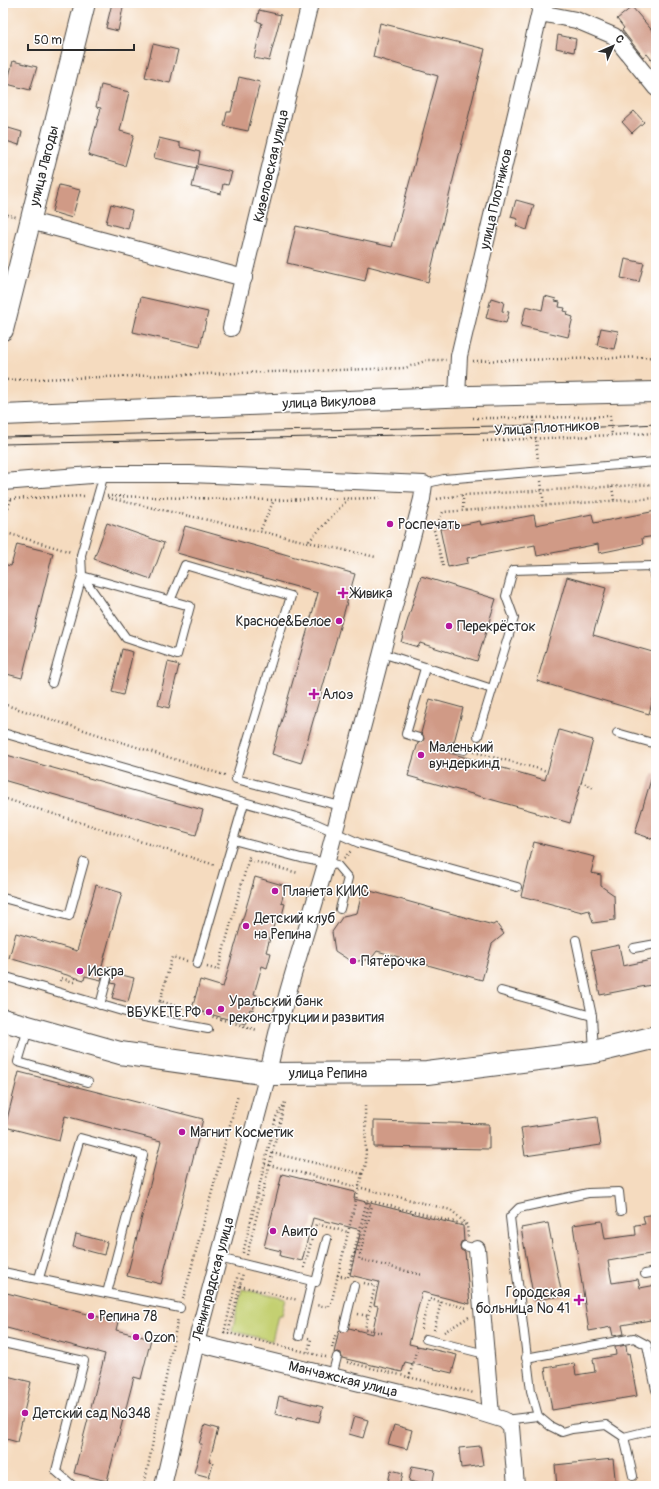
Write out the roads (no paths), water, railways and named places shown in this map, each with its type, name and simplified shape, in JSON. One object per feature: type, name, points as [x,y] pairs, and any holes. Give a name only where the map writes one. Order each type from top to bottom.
[{"type":"main road","name":"улица Репина","points":[[3,1020],[120,1053],[268,1074],[427,1073],[594,1052],[656,1037]]},
{"type":"street","name":"улица Лагоды","points":[[3,330],[85,3]]},
{"type":"street","name":"Кизеловская улица","points":[[231,328],[310,3]]},
{"type":"street","points":[[541,8],[576,20],[614,36],[656,88]]},
{"type":"street","name":"улица Плотников","points":[[458,396],[459,356],[541,8]]},
{"type":"street","points":[[30,221],[244,278]]},
{"type":"street","name":"улица Викулова","points":[[3,415],[458,396],[656,392]]},
{"type":"street","points":[[3,482],[104,474],[190,474],[424,484]]},
{"type":"street","name":"Ленинградская улица","points":[[163,1486],[196,1343],[268,1074],[274,1043],[326,863],[422,499],[424,484]]},
{"type":"street","points":[[471,1247],[489,1397],[497,1418],[510,1427],[516,1486]]},
{"type":"street","name":"Манчажская улица","points":[[196,1343],[223,1344],[332,1376],[497,1418]]},
{"type":"lane","points":[[424,484],[444,479],[656,462]]},
{"type":"lane","points":[[52,683],[82,576],[81,555],[104,474]]},
{"type":"lane","points":[[170,601],[185,565],[291,596],[236,779],[341,806]]},
{"type":"lane","points":[[478,736],[514,618],[506,596],[513,570],[652,566],[656,583]]},
{"type":"lane","points":[[82,576],[190,606],[177,655],[126,638],[82,576]]},
{"type":"lane","points":[[382,653],[492,689]]},
{"type":"lane","points":[[419,738],[406,734],[425,668]]},
{"type":"lane","points":[[3,733],[310,821],[359,843],[517,887]]},
{"type":"lane","points":[[617,733],[656,744]]},
{"type":"lane","points":[[452,747],[464,750]]},
{"type":"lane","points":[[197,964],[244,803]]},
{"type":"lane","points":[[233,840],[337,865],[348,878],[340,909]]},
{"type":"lane","points":[[3,898],[69,916],[84,862]]},
{"type":"lane","points":[[576,940],[592,1016],[594,1052]]},
{"type":"lane","points":[[634,948],[656,944]]},
{"type":"lane","points":[[100,1005],[109,971]]},
{"type":"lane","points":[[3,976],[139,1016],[208,1029]]},
{"type":"lane","points":[[502,991],[592,1016]]},
{"type":"lane","points":[[29,1027],[18,1062],[88,1082]]},
{"type":"lane","points":[[39,1278],[80,1138],[143,1155],[107,1294]]},
{"type":"lane","points":[[621,1211],[619,1192],[588,1193],[519,1208],[510,1217],[530,1391],[538,1416],[550,1426],[562,1432],[572,1429],[606,1425],[624,1437],[633,1476]]},
{"type":"lane","points":[[219,1258],[244,1262],[316,1282],[327,1239]]},
{"type":"lane","points":[[3,1272],[39,1278],[107,1294],[180,1308]]},
{"type":"lane","points":[[645,1274],[656,1272]]},
{"type":"lane","points":[[299,1336],[312,1281]]},
{"type":"lane","points":[[344,1327],[354,1286]]},
{"type":"lane","points":[[429,1338],[485,1354]]},
{"type":"lane","points":[[526,1358],[634,1338],[647,1345],[656,1390]]},
{"type":"lane","points":[[3,1343],[84,1361],[56,1471],[73,1486]]},
{"type":"lane","points":[[332,1376],[337,1358]]},
{"type":"lane","points":[[497,1418],[538,1416]]},
{"type":"lane","points":[[624,1437],[656,1429]]},
{"type":"tram line","points":[[3,444],[491,433],[656,424]]},
{"type":"tram line","points":[[3,437],[544,425]]},
{"type":"place","name":"Роспечать","points":[[390,524]]},
{"type":"place","name":"Живика","points":[[343,593]]},
{"type":"place","name":"Красное&Белое","points":[[339,621]]},
{"type":"place","name":"Перекрёсток","points":[[449,626]]},
{"type":"place","name":"Алоэ","points":[[314,694]]},
{"type":"place","name":"Маленький вундеркинд","points":[[421,755]]},
{"type":"place","name":"Планета КИИС","points":[[275,891]]},
{"type":"place","name":"Детский клуб на Репина","points":[[246,926]]},
{"type":"place","name":"Пятёрочка","points":[[353,961]]},
{"type":"place","name":"Искра","points":[[80,971]]},
{"type":"place","name":"Уральский банк реконструкции и развития","points":[[221,1009]]},
{"type":"place","name":"ВБУКЕТЕ.РФ","points":[[209,1012]]},
{"type":"place","name":"Магнит Косметик","points":[[182,1132]]},
{"type":"place","name":"Авито","points":[[273,1231]]},
{"type":"place","name":"Городская больница № 41","points":[[579,1300]]},
{"type":"place","name":"Репина 78","points":[[91,1316]]},
{"type":"place","name":"Ozon","points":[[136,1337]]},
{"type":"place","name":"Детский сад №348","points":[[25,1413]]}]
